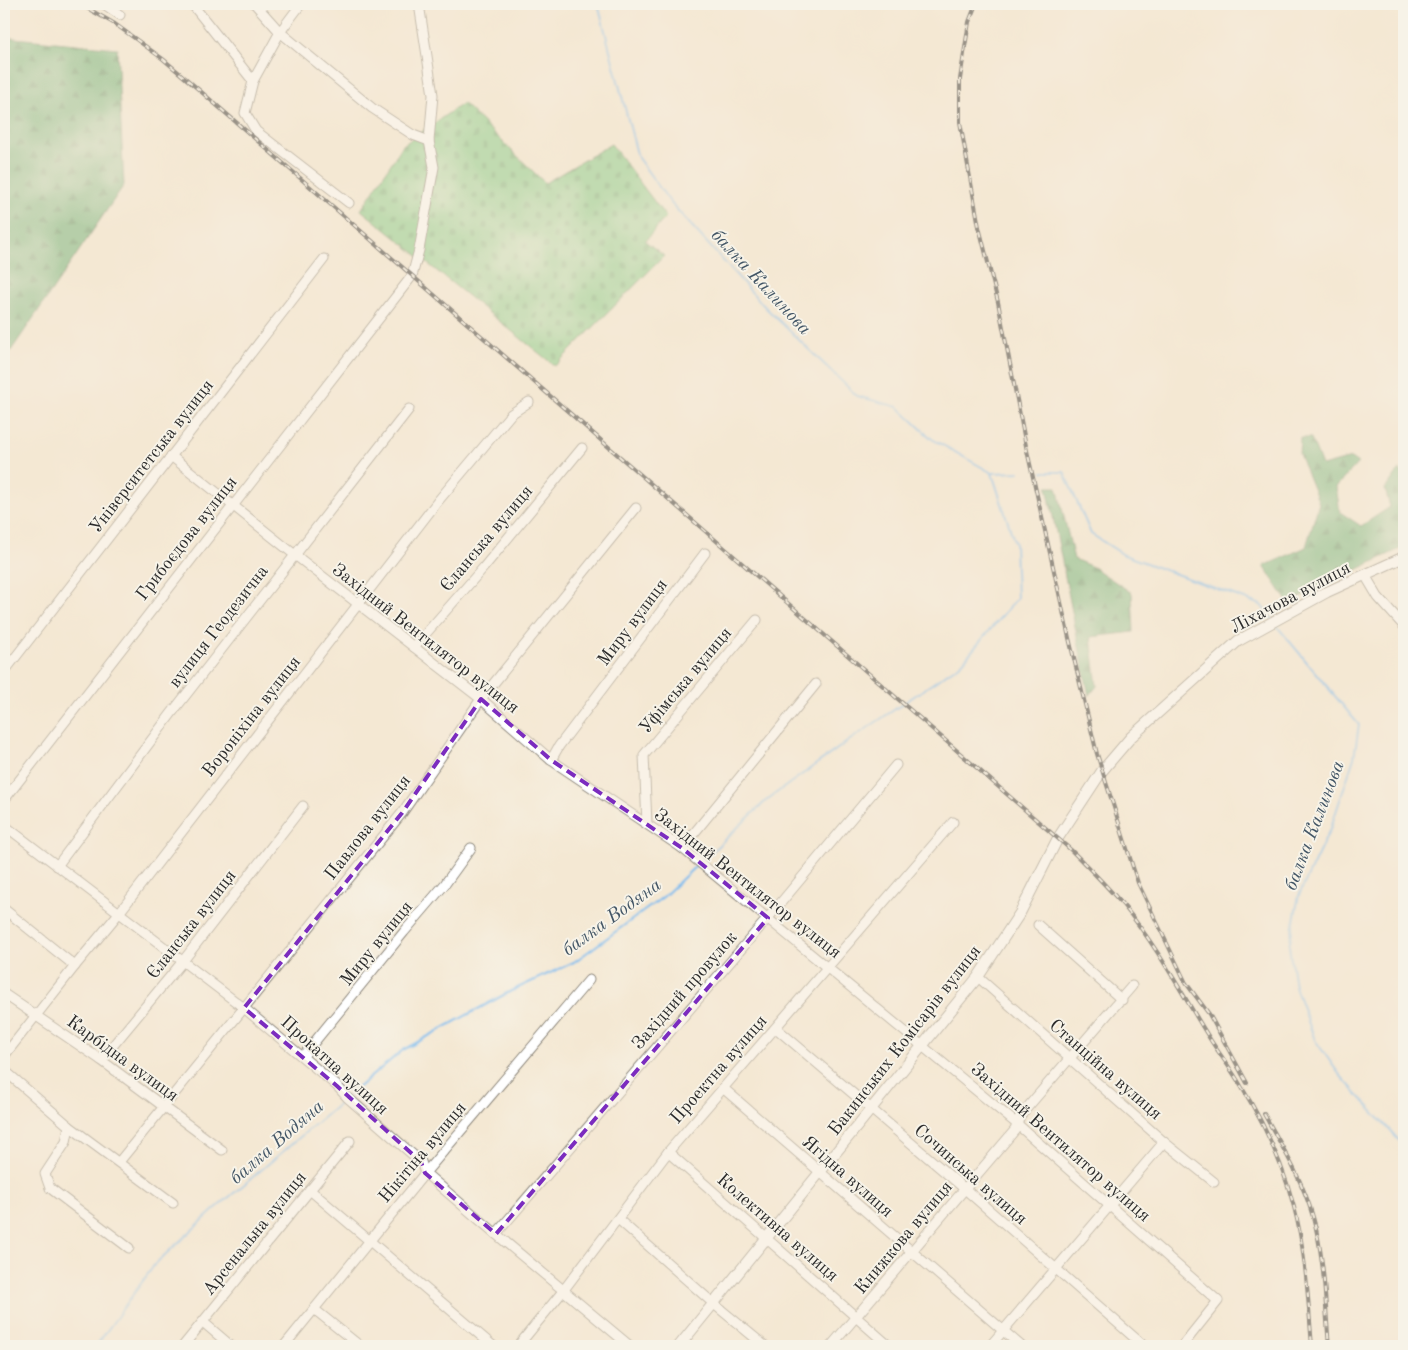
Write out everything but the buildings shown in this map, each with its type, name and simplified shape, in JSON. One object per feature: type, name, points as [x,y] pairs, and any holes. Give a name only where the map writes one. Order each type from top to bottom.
[{"type":"street","points":[[104,4],[120,15]]},
{"type":"street","points":[[192,4],[253,81]]},
{"type":"street","points":[[255,4],[280,32],[372,108],[413,135],[429,141]]},
{"type":"street","points":[[301,4],[280,32],[253,81],[245,113],[256,131],[349,202]]},
{"type":"street","name":"Грибоєдова вулиця","points":[[4,800],[412,276],[419,250],[434,167],[429,141],[432,95],[419,4]]},
{"type":"street","name":"Університетська вулиця","points":[[4,672],[324,259]]},
{"type":"street","name":"Вороніхіна вулиця","points":[[4,1056],[75,966],[120,913],[438,501],[511,414],[529,402]]},
{"type":"street","name":"вулиця Геодезична","points":[[57,866],[170,714],[409,410]]},
{"type":"street","name":"Єланська вулиця","points":[[414,647],[484,567],[582,448]]},
{"type":"street","name":"Західний Вентилятор вулиця","points":[[171,456],[232,506],[481,699],[551,760],[682,848],[923,1045],[1111,1205],[1218,1301],[1182,1346]]},
{"type":"street","name":"Павлова вулиця","points":[[119,1162],[402,813],[481,699],[636,508]]},
{"type":"street","name":"Миру вулиця","points":[[551,760],[564,738],[705,553]]},
{"type":"street","name":"Ліхачова вулиця","points":[[1131,737],[1238,641],[1327,592],[1404,556]]},
{"type":"street","points":[[1366,575],[1378,597],[1404,626]]},
{"type":"street","name":"Уфімська вулиця","points":[[647,824],[644,755],[757,620]]},
{"type":"street","points":[[682,848],[816,684]]},
{"type":"street","name":"Бакинських Комісарів вулиця","points":[[679,1346],[978,977],[1020,913],[1058,838],[1102,771],[1131,737]]},
{"type":"street","name":"Західний провулок","points":[[496,1234],[768,918],[896,765]]},
{"type":"street","name":"Єланська вулиця","points":[[101,1060],[183,961],[303,806]]},
{"type":"street","name":"Проектна вулиця","points":[[518,1346],[668,1152],[953,822]]},
{"type":"street","name":"Прокатна вулиця","points":[[4,826],[183,961],[304,1056],[347,1097],[421,1162],[425,1172],[630,1346]]},
{"type":"street","name":"Миру вулиця","points":[[304,1056],[445,884],[471,848]]},
{"type":"street","points":[[4,909],[75,966]]},
{"type":"street","points":[[1038,925],[1122,1000]]},
{"type":"street","name":"Станційна вулиця","points":[[978,977],[1164,1142],[1214,1182]]},
{"type":"street","name":"Нікітіна вулиця","points":[[284,1346],[425,1172],[589,980]]},
{"type":"street","name":"Книжкова вулиця","points":[[831,1346],[1015,1130],[1020,1116],[1122,1000],[1132,986]]},
{"type":"street","name":"Карбідна вулиця","points":[[4,994],[35,1017],[74,1040],[222,1150]]},
{"type":"street","name":"Сочинська вулиця","points":[[776,1028],[965,1189],[1144,1346]]},
{"type":"street","points":[[4,1070],[69,1126],[173,1203]]},
{"type":"street","name":"Ягідна вулиця","points":[[723,1088],[1020,1346]]},
{"type":"street","points":[[69,1126],[66,1142],[45,1174],[50,1188],[129,1248]]},
{"type":"street","name":"Арсенальна вулиця","points":[[183,1346],[350,1140]]},
{"type":"street","points":[[990,1346],[1164,1142]]},
{"type":"street","name":"Колективна вулиця","points":[[668,1152],[889,1346]]},
{"type":"street","points":[[310,1190],[493,1346]]},
{"type":"street","points":[[618,1219],[714,1304],[765,1346]]},
{"type":"street","points":[[314,1309],[360,1346]]},
{"type":"street","points":[[203,1322],[231,1346]]},
{"type":"highlighted area","points":[[481,699],[551,760],[682,848],[768,918],[496,1234],[425,1173],[421,1162],[337,1086],[244,1008],[402,813]]},
{"type":"green space","points":[[4,37],[117,48],[124,185],[4,361]]},
{"type":"green space","points":[[463,103],[545,183],[611,144],[666,217],[645,241],[664,256],[555,366],[361,210],[403,145]]},
{"type":"green space","points":[[1300,438],[1311,438],[1322,466],[1351,458],[1358,463],[1336,487],[1340,512],[1361,526],[1390,507],[1385,489],[1399,470],[1404,473],[1404,547],[1288,603],[1264,566],[1306,547],[1319,503],[1299,454]]},
{"type":"green space","points":[[1047,487],[1057,487],[1074,559],[1093,567],[1132,593],[1134,632],[1091,637],[1097,686],[1089,696]]},
{"type":"waterway","name":"балка Калинова","points":[[598,4],[638,158],[670,202],[766,308],[857,396],[898,407],[932,439],[992,473],[1019,472]]},
{"type":"waterway","name":"балка Калинова","points":[[1043,472],[1064,472],[1091,534],[1124,555],[1261,605],[1272,619]]},
{"type":"waterway","name":"балка Водяна","points":[[702,861],[768,799],[961,664],[1017,598],[1015,544],[992,473]]},
{"type":"waterway","name":"балка Калинова","points":[[1276,625],[1359,725],[1354,758],[1331,827],[1299,895],[1289,946],[1295,987],[1315,1040],[1339,1074],[1404,1146]]},
{"type":"waterway","name":"балка Водяна","points":[[350,1094],[403,1050],[511,991],[574,962],[663,897],[698,864]]},
{"type":"waterway","name":"балка Водяна","points":[[96,1346],[155,1264],[215,1209],[345,1099]]},
{"type":"railway","points":[[80,4],[115,24],[163,59],[190,82],[1071,850],[1111,891],[1158,954],[1237,1080],[1272,1145],[1290,1191],[1298,1224],[1306,1276],[1312,1346]]},
{"type":"railway","points":[[976,4],[969,22],[960,79],[960,122],[979,227],[998,302],[1026,446],[1097,754],[1138,883],[1186,983],[1209,1014],[1247,1083]]},
{"type":"railway","points":[[1264,1114],[1298,1177],[1313,1217],[1322,1265],[1329,1346]]}]
